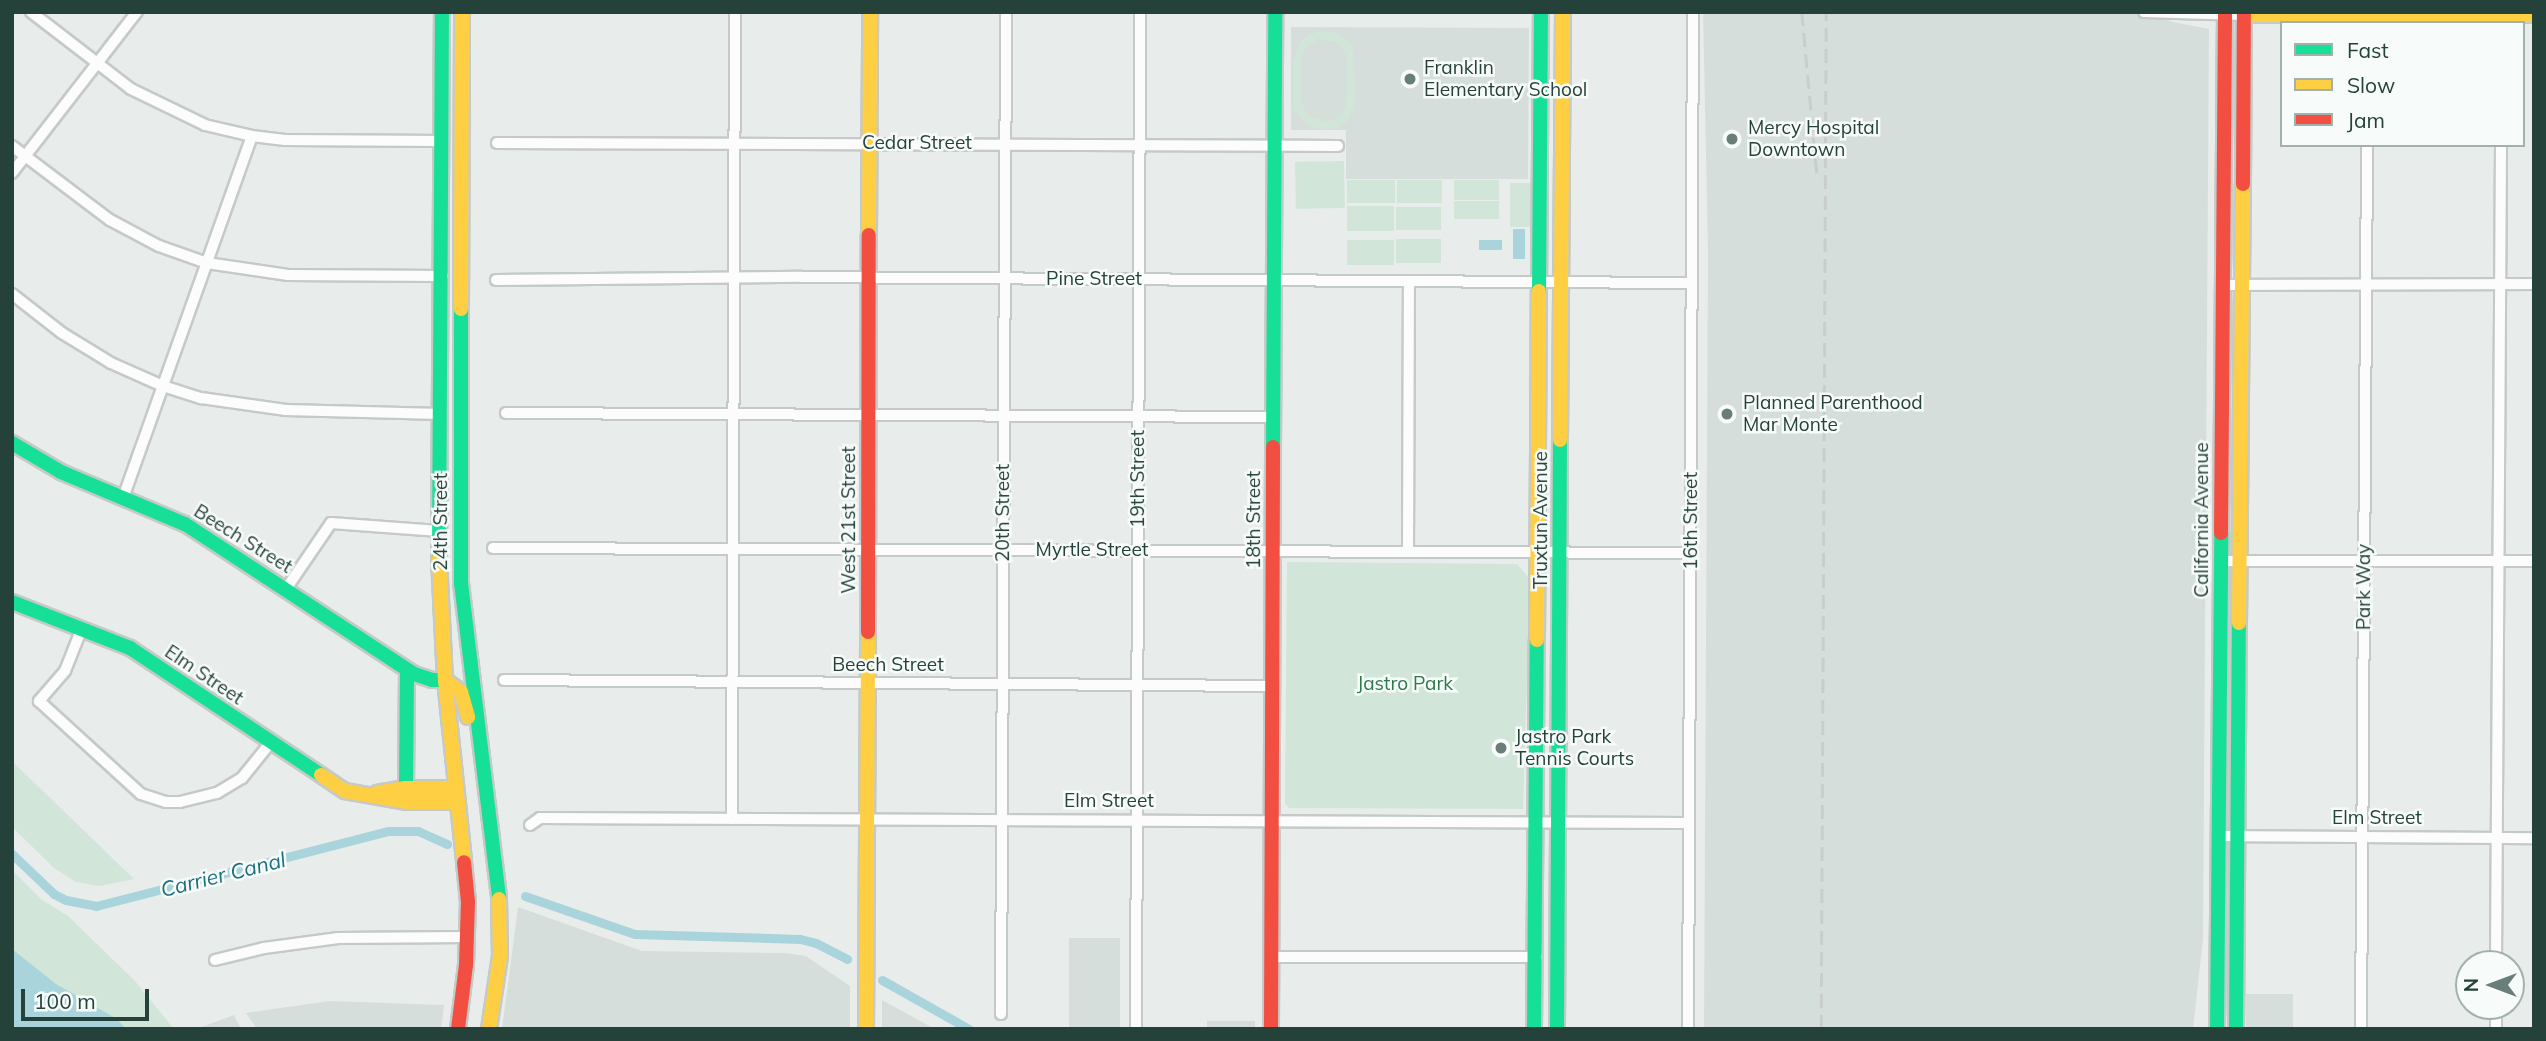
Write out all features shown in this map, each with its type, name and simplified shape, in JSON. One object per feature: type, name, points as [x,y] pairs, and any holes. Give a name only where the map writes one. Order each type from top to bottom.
[{"type":"main road","name":"24th Street","points":[[442,12],[443,276],[439,531],[445,680],[467,892],[467,937],[458,1029]]},
{"type":"main road","name":"24th Street","points":[[462,12],[461,583],[466,642],[495,837],[501,928],[497,983],[489,1029]]},
{"type":"main road","name":"West 21st Street","points":[[866,1029],[870,12]]},
{"type":"main road","name":"18th Street","points":[[1271,1029],[1275,12]]},
{"type":"main road","name":"Truxtun Avenue","points":[[1534,1029],[1537,957],[1541,12]]},
{"type":"main road","name":"Truxtun Avenue","points":[[1557,1029],[1559,957],[1556,822],[1563,12]]},
{"type":"main road","name":"California Avenue","points":[[2217,1029],[2225,14]]},
{"type":"main road","points":[[2244,14],[2502,17],[2534,15]]},
{"type":"main road","name":"California Avenue","points":[[2236,1029],[2244,14]]},
{"type":"main road","name":"Beech Street","points":[[12,443],[61,472],[185,524],[407,670],[424,679],[445,680]]},
{"type":"main road","name":"Elm Street","points":[[12,602],[130,649],[337,787],[407,802],[457,795]]},
{"type":"main road","points":[[406,788],[407,670]]},
{"type":"main road","points":[[445,680],[461,692],[470,728],[481,744]]},
{"type":"main road","name":"Elm Street","points":[[365,795],[406,788],[457,795]]},
{"type":"street","points":[[31,12],[131,89],[179,115],[252,136],[285,140],[443,141]]},
{"type":"street","points":[[12,173],[137,12]]},
{"type":"street","points":[[732,819],[735,12]]},
{"type":"street","name":"20th Street","points":[[1001,1014],[1006,12]]},
{"type":"street","name":"19th Street","points":[[1136,1029],[1140,12]]},
{"type":"street","name":"16th Street","points":[[1688,1029],[1693,12]]},
{"type":"street","points":[[2144,12],[2244,14]]},
{"type":"street","points":[[123,498],[252,136]]},
{"type":"street","name":"Cedar Street","points":[[497,143],[1338,146]]},
{"type":"street","points":[[12,146],[89,205],[131,232],[207,263],[288,275],[443,276]]},
{"type":"street","name":"Park Way","points":[[2361,1029],[2367,147]]},
{"type":"street","points":[[2496,950],[2501,147]]},
{"type":"street","name":"Pine Street","points":[[496,280],[869,277],[1692,283]]},
{"type":"street","points":[[1408,552],[1409,281]]},
{"type":"street","points":[[2222,285],[2534,285]]},
{"type":"street","points":[[12,294],[86,349],[163,386],[201,398],[257,408],[441,414]]},
{"type":"street","points":[[506,413],[1273,417]]},
{"type":"street","points":[[286,589],[331,523],[439,531]]},
{"type":"street","name":"Myrtle Street","points":[[493,548],[1690,553]]},
{"type":"street","points":[[2220,561],[2534,561]]},
{"type":"street","points":[[82,628],[65,671],[39,701],[141,794],[153,800],[180,802],[217,793],[247,774],[271,742]]},
{"type":"street","name":"Beech Street","points":[[504,680],[732,684],[1272,686]]},
{"type":"street","name":"Elm Street","points":[[530,825],[540,818],[1689,823]]},
{"type":"street","name":"Elm Street","points":[[2219,836],[2534,838]]},
{"type":"street","points":[[215,960],[264,948],[338,938],[467,937]]},
{"type":"street","points":[[1271,957],[1537,957]]},
{"type":"shaded area","points":[[1703,12],[2149,12],[2173,22],[2209,29],[2203,939],[2193,1029],[1704,1029],[1708,251]]},
{"type":"shaded area","name":"Franklin Elementary School","points":[[1291,27],[1529,28],[1528,179],[1346,179],[1346,130],[1291,130]]},
{"type":"shaded area","points":[[518,907],[642,951],[786,953],[806,956],[850,986],[850,1029],[502,1029]]},
{"type":"shaded area","points":[[1069,938],[1120,938],[1120,1029],[1069,1029]]},
{"type":"shaded area","points":[[2246,994],[2293,994],[2293,1029],[2246,1029]]},
{"type":"shaded area","points":[[882,1000],[935,1029],[882,1029]]},
{"type":"shaded area","points":[[330,1001],[444,1005],[441,1029],[257,1029],[246,1013]]},
{"type":"shaded area","points":[[234,1015],[241,1029],[196,1029]]},
{"type":"shaded area","points":[[1207,1021],[1255,1021],[1255,1029],[1207,1029]]},
{"type":"green space","points":[[1329,31],[1346,39],[1353,49],[1353,110],[1346,122],[1336,128],[1322,130],[1305,124],[1294,109],[1293,63],[1302,40],[1315,32]],"holes":[[[1318,39],[1338,42],[1347,56],[1346,107],[1339,117],[1327,122],[1307,115],[1301,101],[1301,57],[1306,47]]]},
{"type":"green space","points":[[2232,88],[2234,112],[2233,270],[2229,228]]},
{"type":"green space","points":[[1344,161],[1345,208],[1296,209],[1295,162]]},
{"type":"green space","points":[[1347,180],[1395,180],[1395,203],[1347,203]]},
{"type":"green space","points":[[1397,180],[1442,180],[1442,203],[1397,203]]},
{"type":"green space","points":[[1454,180],[1499,180],[1499,200],[1454,200]]},
{"type":"green space","points":[[1510,183],[1532,183],[1532,227],[1510,227]]},
{"type":"green space","points":[[1454,201],[1499,201],[1499,219],[1454,219]]},
{"type":"green space","points":[[1347,206],[1394,206],[1394,231],[1347,231]]},
{"type":"green space","points":[[1396,207],[1441,207],[1441,230],[1396,230]]},
{"type":"green space","points":[[1396,239],[1441,239],[1441,263],[1396,263]]},
{"type":"green space","points":[[1347,240],[1394,240],[1394,265],[1347,265]]},
{"type":"green space","points":[[2234,297],[2232,550],[2232,514],[2228,492],[2230,300]]},
{"type":"green space","name":"Jastro Park","points":[[1287,562],[1517,564],[1530,579],[1523,809],[1289,808],[1285,803]]},
{"type":"green space","points":[[2232,572],[2230,1029],[2224,1006],[2227,582]]},
{"type":"green space","points":[[12,761],[134,879],[99,886],[76,882],[54,868],[12,827]]},
{"type":"green space","points":[[12,870],[42,900],[68,916],[135,981],[174,1029],[12,1029]]},
{"type":"water","points":[[1513,229],[1525,229],[1525,259],[1513,259]]},
{"type":"water","points":[[1479,240],[1502,240],[1502,250],[1479,250]]},
{"type":"water","points":[[12,949],[56,984],[117,1019],[126,1029],[12,1029]]},
{"type":"waterway","name":"Carrier Canal","points":[[12,854],[54,894],[66,900],[96,906],[388,831],[418,831],[447,844]]},
{"type":"waterway","name":"Carrier Canal","points":[[525,896],[635,934],[800,939],[816,943],[847,959]]},
{"type":"waterway","points":[[882,980],[969,1029]]},
{"type":"railway","points":[[1802,12],[1817,175]]},
{"type":"railway","points":[[1821,1029],[1826,12]]},
{"type":"traffic: fast","points":[[439,558],[442,12]]},
{"type":"traffic: fast","points":[[1273,447],[1275,12]]},
{"type":"traffic: fast","points":[[1539,291],[1541,12]]},
{"type":"traffic: fast","points":[[461,309],[461,583],[499,899]]},
{"type":"traffic: fast","points":[[1557,1029],[1560,440]]},
{"type":"traffic: fast","points":[[12,443],[61,472],[185,524],[414,674],[432,680],[445,680]]},
{"type":"traffic: fast","points":[[2217,1029],[2221,533]]},
{"type":"traffic: fast","points":[[12,602],[130,648],[321,775]]},
{"type":"traffic: fast","points":[[2236,1029],[2239,623]]},
{"type":"traffic: fast","points":[[1534,1029],[1537,640]]},
{"type":"traffic: fast","points":[[406,788],[407,670]]},
{"type":"traffic: slow","points":[[461,309],[462,12]]},
{"type":"traffic: slow","points":[[869,235],[870,12]]},
{"type":"traffic: slow","points":[[1560,440],[1563,12]]},
{"type":"traffic: slow","points":[[2244,15],[2534,15]]},
{"type":"traffic: slow","points":[[2239,623],[2243,184]]},
{"type":"traffic: slow","points":[[1537,640],[1539,291]]},
{"type":"traffic: slow","points":[[439,558],[445,680],[464,862]]},
{"type":"traffic: slow","points":[[866,1029],[868,632]]},
{"type":"traffic: slow","points":[[445,680],[461,692],[468,717]]},
{"type":"traffic: slow","points":[[321,775],[345,791],[407,802],[458,802]]},
{"type":"traffic: slow","points":[[377,793],[406,788],[456,788]]},
{"type":"traffic: slow","points":[[489,1029],[500,956],[499,899]]},
{"type":"traffic: jam","points":[[2221,533],[2225,12]]},
{"type":"traffic: jam","points":[[2243,184],[2244,12]]},
{"type":"traffic: jam","points":[[868,632],[869,235]]},
{"type":"traffic: jam","points":[[1271,1029],[1273,447]]},
{"type":"traffic: jam","points":[[458,1029],[466,965],[468,902],[464,862]]},
{"type":"place","name":"Franklin Elementary School","points":[[1410,79]]},
{"type":"place","name":"Mercy Hospital Downtown","points":[[1732,139]]},
{"type":"place","name":"Planned Parenthood Mar Monte","points":[[1727,414]]},
{"type":"place","name":"Jastro Park Tennis Courts","points":[[1501,748]]}]
